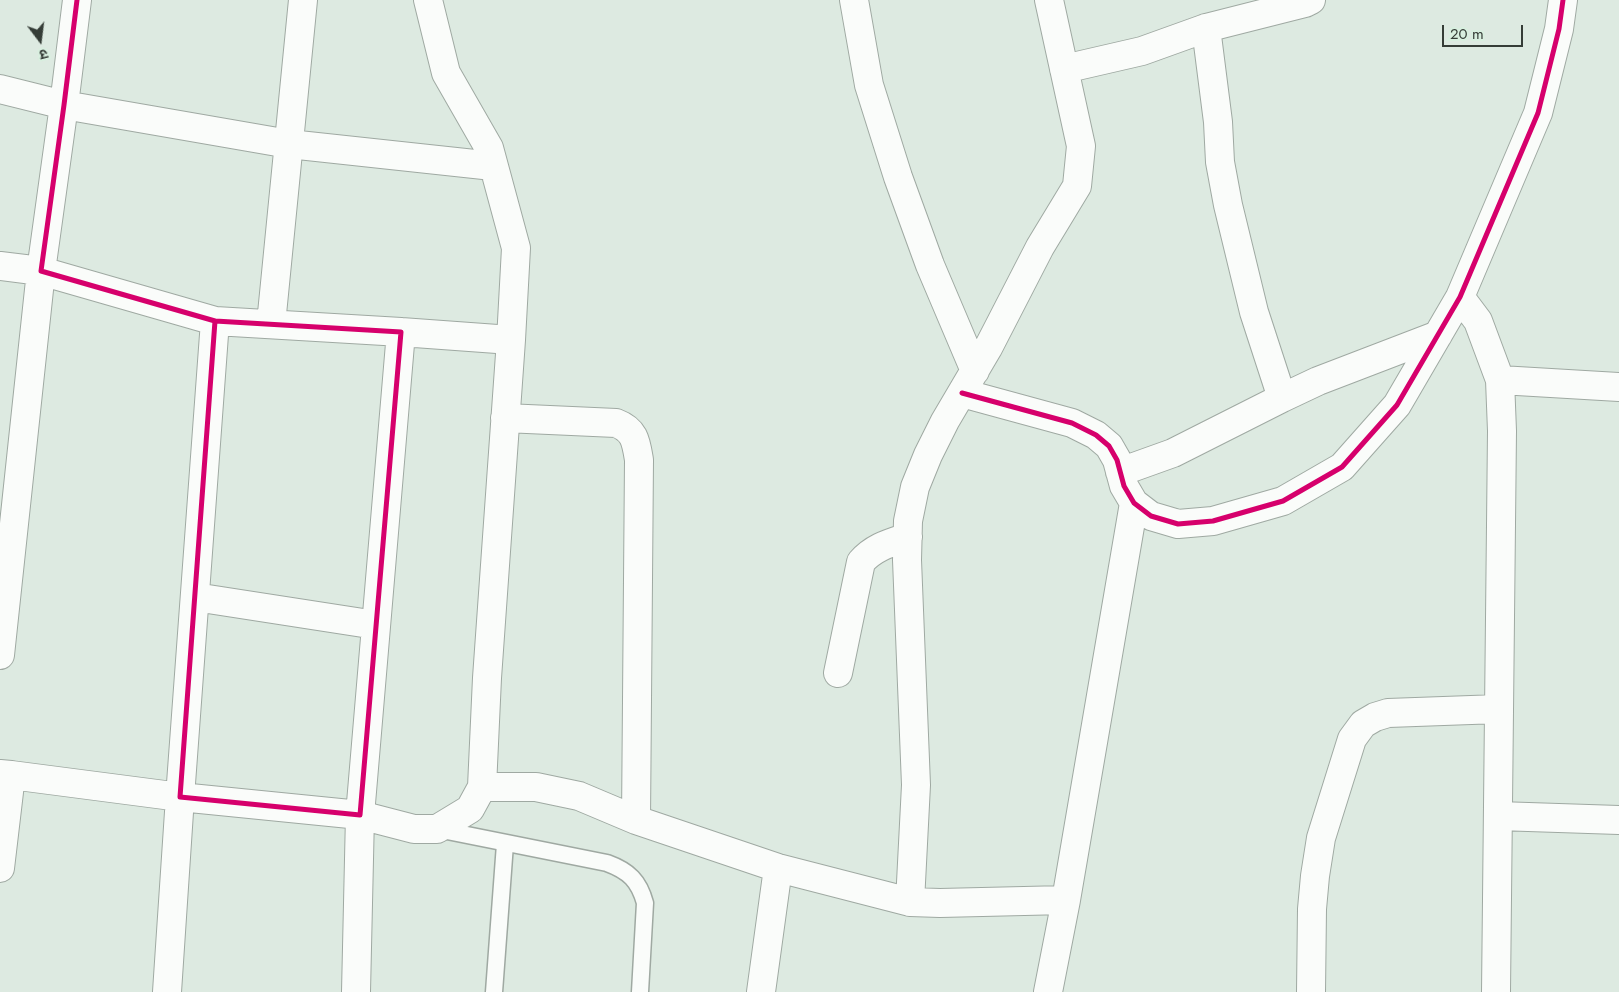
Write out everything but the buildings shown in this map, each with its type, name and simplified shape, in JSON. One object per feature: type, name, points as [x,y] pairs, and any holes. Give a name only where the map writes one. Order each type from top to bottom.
[{"type":"street","points":[[0,655],[41,271],[77,0]]},
{"type":"street","points":[[272,324],[303,0]]},
{"type":"street","points":[[0,868],[5,774],[180,797],[360,815],[414,829],[437,829],[470,808],[482,787],[487,678],[516,248],[489,148],[446,72],[428,0]]},
{"type":"street","points":[[854,0],[869,85],[898,177],[930,265],[968,382]]},
{"type":"street","points":[[910,902],[916,786],[907,560],[908,521],[915,487],[928,455],[1040,247],[1077,186],[1081,146],[1049,0]]},
{"type":"street","points":[[1064,68],[1142,51],[1206,28],[1311,0]]},
{"type":"street","points":[[968,382],[1072,423],[1096,435],[1109,446],[1117,460],[1124,486],[1134,503],[1151,516],[1178,524],[1213,521],[1283,501],[1342,467],[1397,405],[1460,296],[1538,113],[1559,29],[1563,0]]},
{"type":"street","points":[[1206,28],[1218,122],[1220,162],[1228,205],[1254,312],[1282,398]]},
{"type":"street","points":[[0,88],[64,105],[289,144],[494,166]]},
{"type":"street","points":[[0,266],[41,271],[215,321],[511,340]]},
{"type":"street","points":[[1460,296],[1478,321],[1500,380],[1502,431],[1496,992]]},
{"type":"street","points":[[167,992],[215,321]]},
{"type":"street","points":[[356,992],[360,815],[402,332]]},
{"type":"street","points":[[1120,472],[1173,453],[1282,398],[1358,365],[1438,335]]},
{"type":"street","points":[[1500,380],[1619,388]]},
{"type":"street","points":[[505,418],[616,423],[624,426],[632,434],[637,446],[636,820]]},
{"type":"street","points":[[1048,992],[1066,900],[1134,503]]},
{"type":"street","points":[[838,673],[862,562],[869,554],[881,546],[908,537]]},
{"type":"street","points":[[195,597],[376,625]]},
{"type":"street","points":[[1311,992],[1312,910],[1315,876],[1322,838],[1352,739],[1363,724],[1375,717],[1388,713],[1499,709]]},
{"type":"street","points":[[482,787],[536,787],[579,796],[636,820],[778,868],[910,902],[1066,900]]},
{"type":"street","points":[[1498,816],[1619,820]]},
{"type":"street","points":[[761,992],[778,868]]},
{"type":"lane","points":[[437,829],[607,864],[622,869],[634,879],[642,890],[645,903],[640,992]]},
{"type":"lane","points":[[494,992],[505,844]]},
{"type":"cycle path","points":[[77,0],[41,271],[215,321],[180,797],[360,815],[401,332],[215,321]]},
{"type":"cycle path","points":[[962,393],[1072,423],[1096,435],[1109,446],[1117,460],[1124,486],[1134,503],[1151,516],[1178,524],[1213,521],[1283,501],[1342,467],[1397,405],[1460,297],[1538,113],[1559,29],[1563,0]]}]
